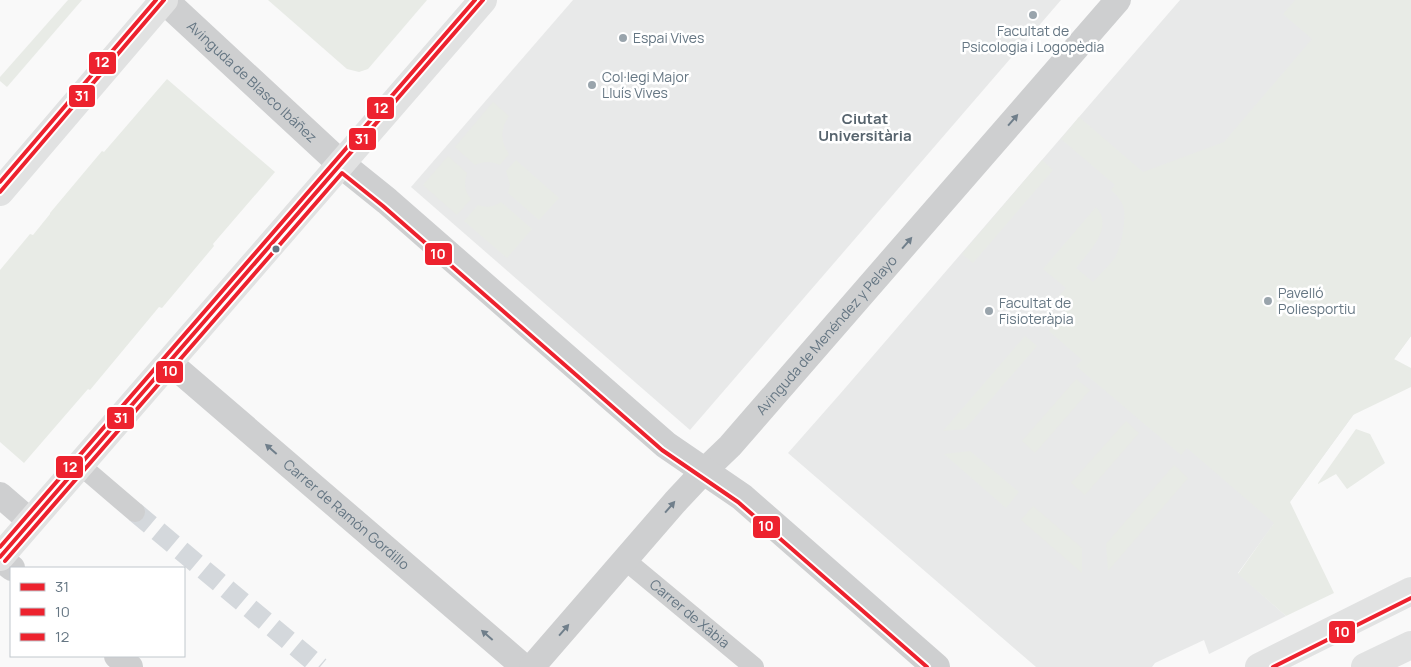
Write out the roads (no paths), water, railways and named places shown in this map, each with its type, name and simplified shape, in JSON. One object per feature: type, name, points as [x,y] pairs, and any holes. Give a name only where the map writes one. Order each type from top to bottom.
[{"type":"main road","name":"Avinguda de Blasco Ibáñez","points":[[0,192],[164,0]]},
{"type":"main road","points":[[0,558],[483,0]]},
{"type":"main road","points":[[1259,667],[1411,591]]},
{"type":"main road","points":[[1366,667],[1410,648]]},
{"type":"street","name":"Avinguda de Blasco Ibáñez","points":[[164,0],[341,164],[394,207],[666,445],[742,497],[936,667]]},
{"type":"street","name":"Avinguda de Menéndez y Pelayo","points":[[532,667],[675,502],[730,446],[1118,0]]},
{"type":"street","name":"Carrer de Ramón Gordillo","points":[[169,362],[524,667]]},
{"type":"street","points":[[80,465],[135,512]]},
{"type":"street","points":[[0,495],[30,522]]},
{"type":"street","points":[[0,558],[11,567]]},
{"type":"street","name":"Carrer de Xàbia","points":[[625,560],[754,667]]},
{"type":"street","points":[[118,657],[130,667]]},
{"type":"tunnel","points":[[135,512],[320,667]]},
{"type":"place","name":"Facultat de Psicologia i Logopèdia","points":[[1033,15]]},
{"type":"place","name":"Espai Vives","points":[[623,38]]},
{"type":"place","name":"Col·legi Major Lluís Vives","points":[[592,85]]},
{"type":"place","name":"Pavelló Poliesportiu","points":[[1268,301]]},
{"type":"place","name":"Facultat de Fisioteràpia","points":[[989,311]]},
{"type":"district","name":"Ciutat Universitària","points":[[865,128]]}]
